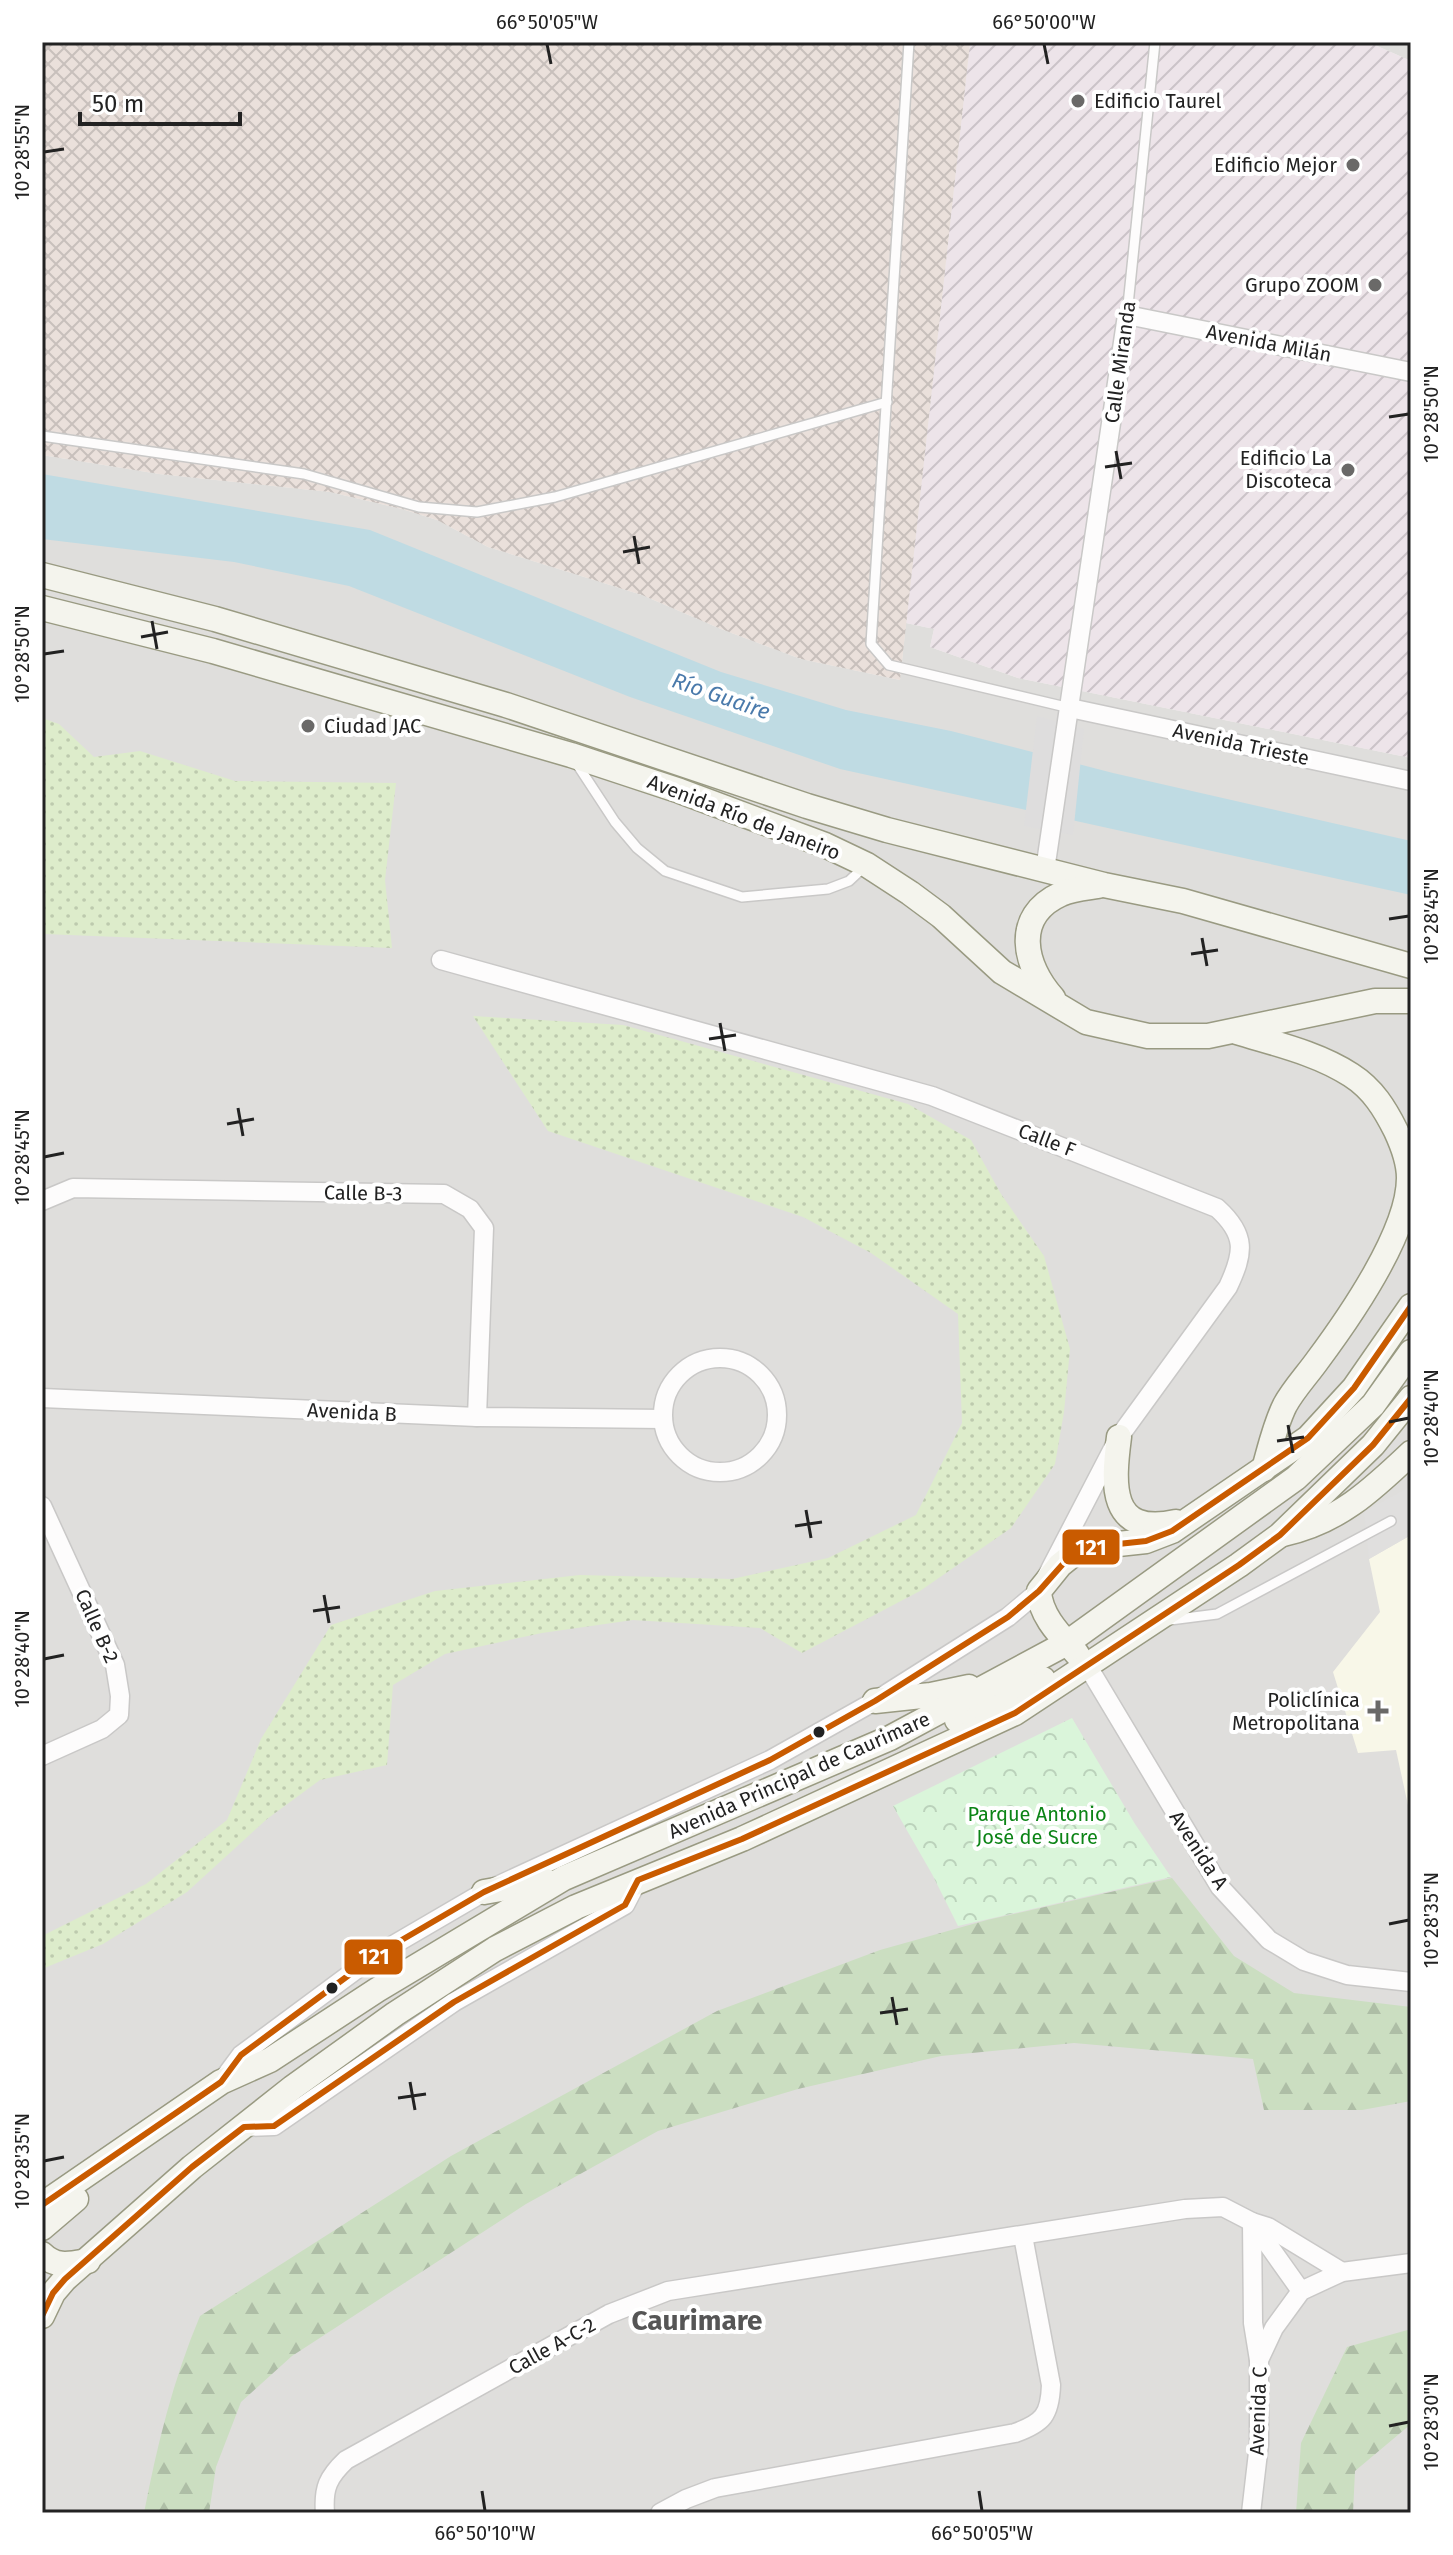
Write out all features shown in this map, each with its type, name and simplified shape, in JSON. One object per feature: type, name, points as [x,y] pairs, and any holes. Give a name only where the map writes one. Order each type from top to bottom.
[{"type":"main road","name":"Avenida Río de Janeiro","points":[[42,575],[215,619],[491,700],[807,806],[1104,885],[1224,912],[1411,966]]},
{"type":"main road","name":"Avenida Río de Janeiro","points":[[42,608],[213,651],[571,755],[741,812],[825,845],[867,865],[941,916],[1002,972],[1086,1022],[1148,1036],[1208,1036],[1375,1001],[1411,1001]]},
{"type":"main road","points":[[1045,870],[1026,944],[1034,971],[1043,987],[1064,1010]]},
{"type":"main road","points":[[1028,931],[1038,913],[1061,894],[1104,885]]},
{"type":"main road","points":[[1235,1032],[1306,1053],[1349,1073],[1364,1084],[1381,1102],[1391,1121],[1404,1150],[1410,1175],[1406,1199],[1382,1261],[1338,1333],[1285,1405],[1264,1469]]},
{"type":"main road","points":[[1087,1665],[1039,1603],[1039,1591],[1060,1565],[1081,1548],[1146,1541],[1172,1531],[1308,1438],[1354,1388],[1411,1306]]},
{"type":"main road","name":"Avenida Principal de Caurimare","points":[[42,2205],[221,2082],[270,2060],[390,1981],[564,1878],[890,1738],[1067,1643],[1296,1478],[1373,1405],[1411,1352]]},
{"type":"main road","name":"Avenida Principal de Caurimare","points":[[42,2316],[48,2290],[88,2261],[192,2167],[292,2088],[395,2014],[495,1949],[576,1907],[742,1839],[1015,1713],[1280,1535],[1373,1445],[1411,1398]]},
{"type":"main road","points":[[1119,1437],[1114,1470],[1115,1489],[1119,1504],[1128,1516],[1151,1524],[1190,1520]]},
{"type":"main road","points":[[1280,1535],[1311,1528],[1341,1513],[1411,1453]]},
{"type":"main road","points":[[766,1792],[791,1796],[1063,1669],[1087,1665]]},
{"type":"main road","points":[[875,1701],[931,1695],[999,1680]]},
{"type":"main road","points":[[484,1892],[564,1878]]},
{"type":"main road","points":[[42,2228],[110,2175],[124,2150]]},
{"type":"main road","points":[[42,2254],[54,2263],[64,2265],[88,2261]]},
{"type":"street","name":"Avenida Milán","points":[[1127,315],[1411,372]]},
{"type":"street","name":"Calle Miranda","points":[[1045,870],[1127,315]]},
{"type":"street","name":"Avenida Trieste","points":[[1070,713],[1411,781]]},
{"type":"street","name":"Calle F","points":[[441,960],[932,1096],[1217,1208],[1233,1222],[1241,1243],[1239,1265],[1228,1287],[1119,1437],[1039,1591]]},
{"type":"street","name":"Calle B-3","points":[[42,1201],[73,1188],[444,1194],[470,1209],[484,1228],[477,1417]]},
{"type":"street","points":[[711,1359],[731,1359],[749,1366],[764,1378],[777,1405],[776,1428],[764,1452],[754,1462],[733,1471],[713,1472],[696,1468],[680,1456],[668,1440],[663,1419],[667,1394],[676,1379],[684,1371],[711,1359]]},
{"type":"street","name":"Avenida B","points":[[42,1398],[477,1417],[663,1419]]},
{"type":"street","name":"Calle B-2","points":[[42,1506],[115,1665],[120,1696],[119,1715],[102,1729],[42,1756]]},
{"type":"street","name":"Avenida Principal de Caurimare","points":[[221,2082],[241,2055],[376,1955],[484,1892],[770,1760],[973,1641],[1039,1591]]},
{"type":"street","name":"Avenida A","points":[[1087,1665],[1220,1887],[1269,1940],[1304,1961],[1347,1975],[1411,1982]]},
{"type":"street","name":"Calle A-C-2","points":[[325,2513],[324,2499],[330,2476],[346,2460],[609,2314],[668,2291],[1185,2209],[1223,2207],[1268,2227],[1342,2272]]},
{"type":"street","points":[[1252,2222],[1301,2291]]},
{"type":"street","points":[[1252,2222],[1253,2323],[1259,2360]]},
{"type":"street","points":[[660,2513],[715,2488],[1015,2433],[1035,2425],[1050,2407],[1051,2385],[1023,2236]]},
{"type":"street","name":"Avenida C","points":[[1251,2513],[1259,2444],[1259,2360],[1274,2328],[1301,2291],[1342,2272],[1411,2263]]},
{"type":"lane","points":[[909,42],[871,644],[889,665],[1070,713]]},
{"type":"lane","name":"Calle Miranda","points":[[1127,315],[1155,42]]},
{"type":"lane","points":[[42,436],[304,474],[419,507],[477,512],[555,497],[887,402]]},
{"type":"lane","points":[[571,755],[615,822],[637,848],[665,871],[742,897],[828,889],[849,881],[867,865]]},
{"type":"lane","points":[[1151,1623],[1217,1614],[1391,1521]]},
{"type":"shaded area","points":[[42,42],[970,43],[900,680],[801,659],[642,595],[488,547],[437,520],[402,509],[330,492],[159,474],[42,455]]},
{"type":"shaded area","points":[[970,42],[1368,42],[1411,61],[1411,758],[1018,678],[930,647],[934,629],[906,623]]},
{"type":"shaded area","points":[[1368,42],[1411,42],[1411,61]]},
{"type":"shaded area","points":[[42,455],[159,474],[330,492],[402,509],[437,520],[488,547],[642,595],[801,659],[900,680],[906,623],[934,629],[930,647],[1018,678],[1411,758],[1411,2513],[42,2513]]},
{"type":"shaded area","points":[[1411,1486],[1411,1535],[1369,1559],[1364,1512]]},
{"type":"shaded area","name":"Policlínica Metropolitana","points":[[1411,1535],[1411,1819],[1396,1750],[1358,1753],[1333,1672],[1380,1612],[1369,1559]]},
{"type":"green space","points":[[42,718],[59,724],[94,757],[140,751],[235,781],[396,783],[385,880],[392,948],[44,934],[42,955]]},
{"type":"green space","points":[[473,1016],[623,1025],[908,1104],[971,1140],[1001,1194],[1044,1256],[1070,1349],[1055,1464],[1011,1528],[920,1591],[802,1653],[760,1628],[633,1620],[542,1633],[445,1654],[393,1685],[387,1765],[320,1780],[267,1819],[187,1892],[103,1944],[42,1969],[42,1936],[146,1884],[227,1820],[261,1739],[331,1625],[435,1591],[580,1575],[732,1579],[828,1558],[916,1515],[962,1423],[958,1314],[871,1253],[803,1217],[548,1131]]},
{"type":"green space","name":"Parque Antonio José de Sucre","points":[[1072,1718],[1135,1824],[1171,1877],[958,1926],[893,1806]]},
{"type":"green space","points":[[1172,1878],[1234,1956],[1294,1993],[1411,2007],[1411,2101],[1362,2110],[1264,2110],[1253,2059],[1074,2043],[941,2056],[798,2089],[658,2131],[526,2204],[292,2356],[241,2402],[216,2467],[209,2513],[144,2513],[167,2413],[200,2316],[451,2156],[717,2011],[880,1950],[987,1920]]},
{"type":"green space","points":[[1411,2329],[1411,2424],[1355,2471],[1353,2513],[1296,2513],[1301,2443],[1347,2347]]},
{"type":"water","name":"Río Guaire","points":[[42,474],[370,530],[721,672],[846,710],[951,731],[1113,773],[1411,841],[1411,895],[840,769],[630,697],[349,586],[234,562],[42,539]]},
{"type":"pier","points":[[1037,716],[1084,729],[1073,835],[1024,826]]},
{"type":"transit line","name":"121","points":[[42,2205],[221,2082],[241,2055],[376,1955],[484,1892],[770,1760],[875,1701],[1008,1617],[1081,1548],[1146,1541],[1172,1531],[1308,1438],[1354,1388],[1411,1306]]},
{"type":"transit line","name":"121","points":[[42,2316],[53,2293],[65,2279],[192,2167],[244,2127],[274,2126],[454,2002],[625,1905],[638,1880],[742,1839],[1015,1713],[1280,1535],[1373,1445],[1411,1398]]},
{"type":"place","name":"Edificio Taurel","points":[[1078,101]]},
{"type":"place","name":"Edificio Mejor","points":[[1353,165]]},
{"type":"place","name":"Grupo ZOOM","points":[[1375,285]]},
{"type":"place","name":"Edificio La Discoteca","points":[[1348,470]]},
{"type":"place","name":"Ciudad JAC","points":[[308,726]]},
{"type":"place","name":"Policlínica Metropolitana","points":[[1378,1711]]},
{"type":"district","name":"Caurimare","points":[[697,2320]]}]
